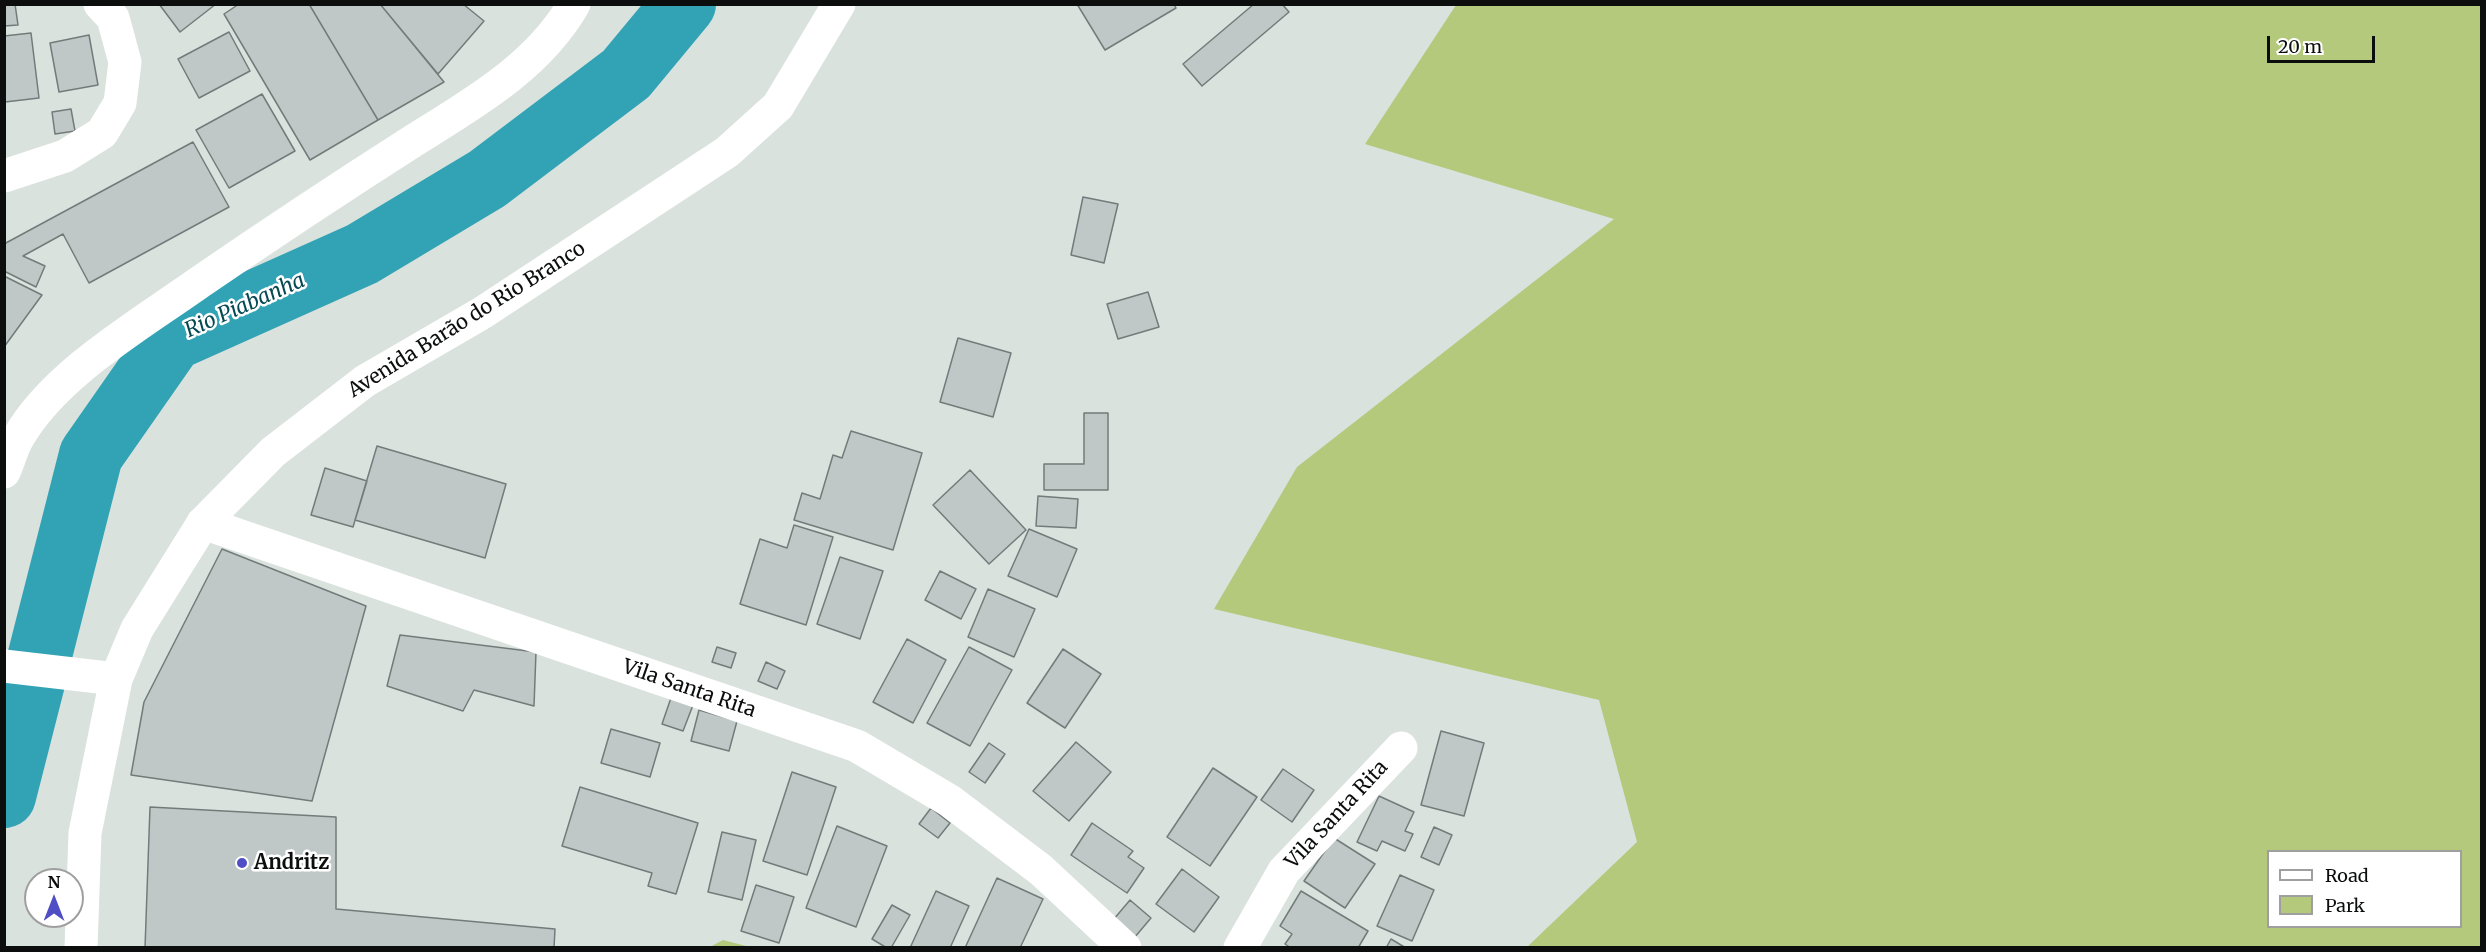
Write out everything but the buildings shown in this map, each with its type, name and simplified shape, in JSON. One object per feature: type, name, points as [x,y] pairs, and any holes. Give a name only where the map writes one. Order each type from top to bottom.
[{"type":"main road","points":[[4,176],[65,156],[102,133],[120,103],[125,62],[113,18],[100,4]]},
{"type":"main road","points":[[4,472],[18,438],[35,416],[56,392],[98,354],[296,216],[502,82],[535,56],[562,26],[574,4]]},
{"type":"main road","name":"Avenida Barão do Rio Branco","points":[[81,948],[85,833],[116,679],[137,628],[203,523],[273,452],[365,381],[482,313],[727,152],[778,106],[839,4]]},
{"type":"main road","name":"Vila Santa Rita","points":[[203,523],[857,746],[950,801],[1041,870],[1125,948]]},
{"type":"main road","points":[[4,666],[116,679]]},
{"type":"main road","name":"Vila Santa Rita","points":[[1240,948],[1284,871],[1401,748]]},
{"type":"green space","points":[[1456,5],[2481,5],[2481,947],[1527,947],[1637,842],[1599,700],[1214,609],[1297,467],[1614,219],[1365,144]]},
{"type":"green space","points":[[723,940],[750,947],[710,947]]},
{"type":"waterway","name":"Rio Piabanha","points":[[4,796],[91,455],[172,339],[362,254],[487,179],[626,74],[684,4]]},
{"type":"place","name":"Andritz","points":[[242,863]]}]
